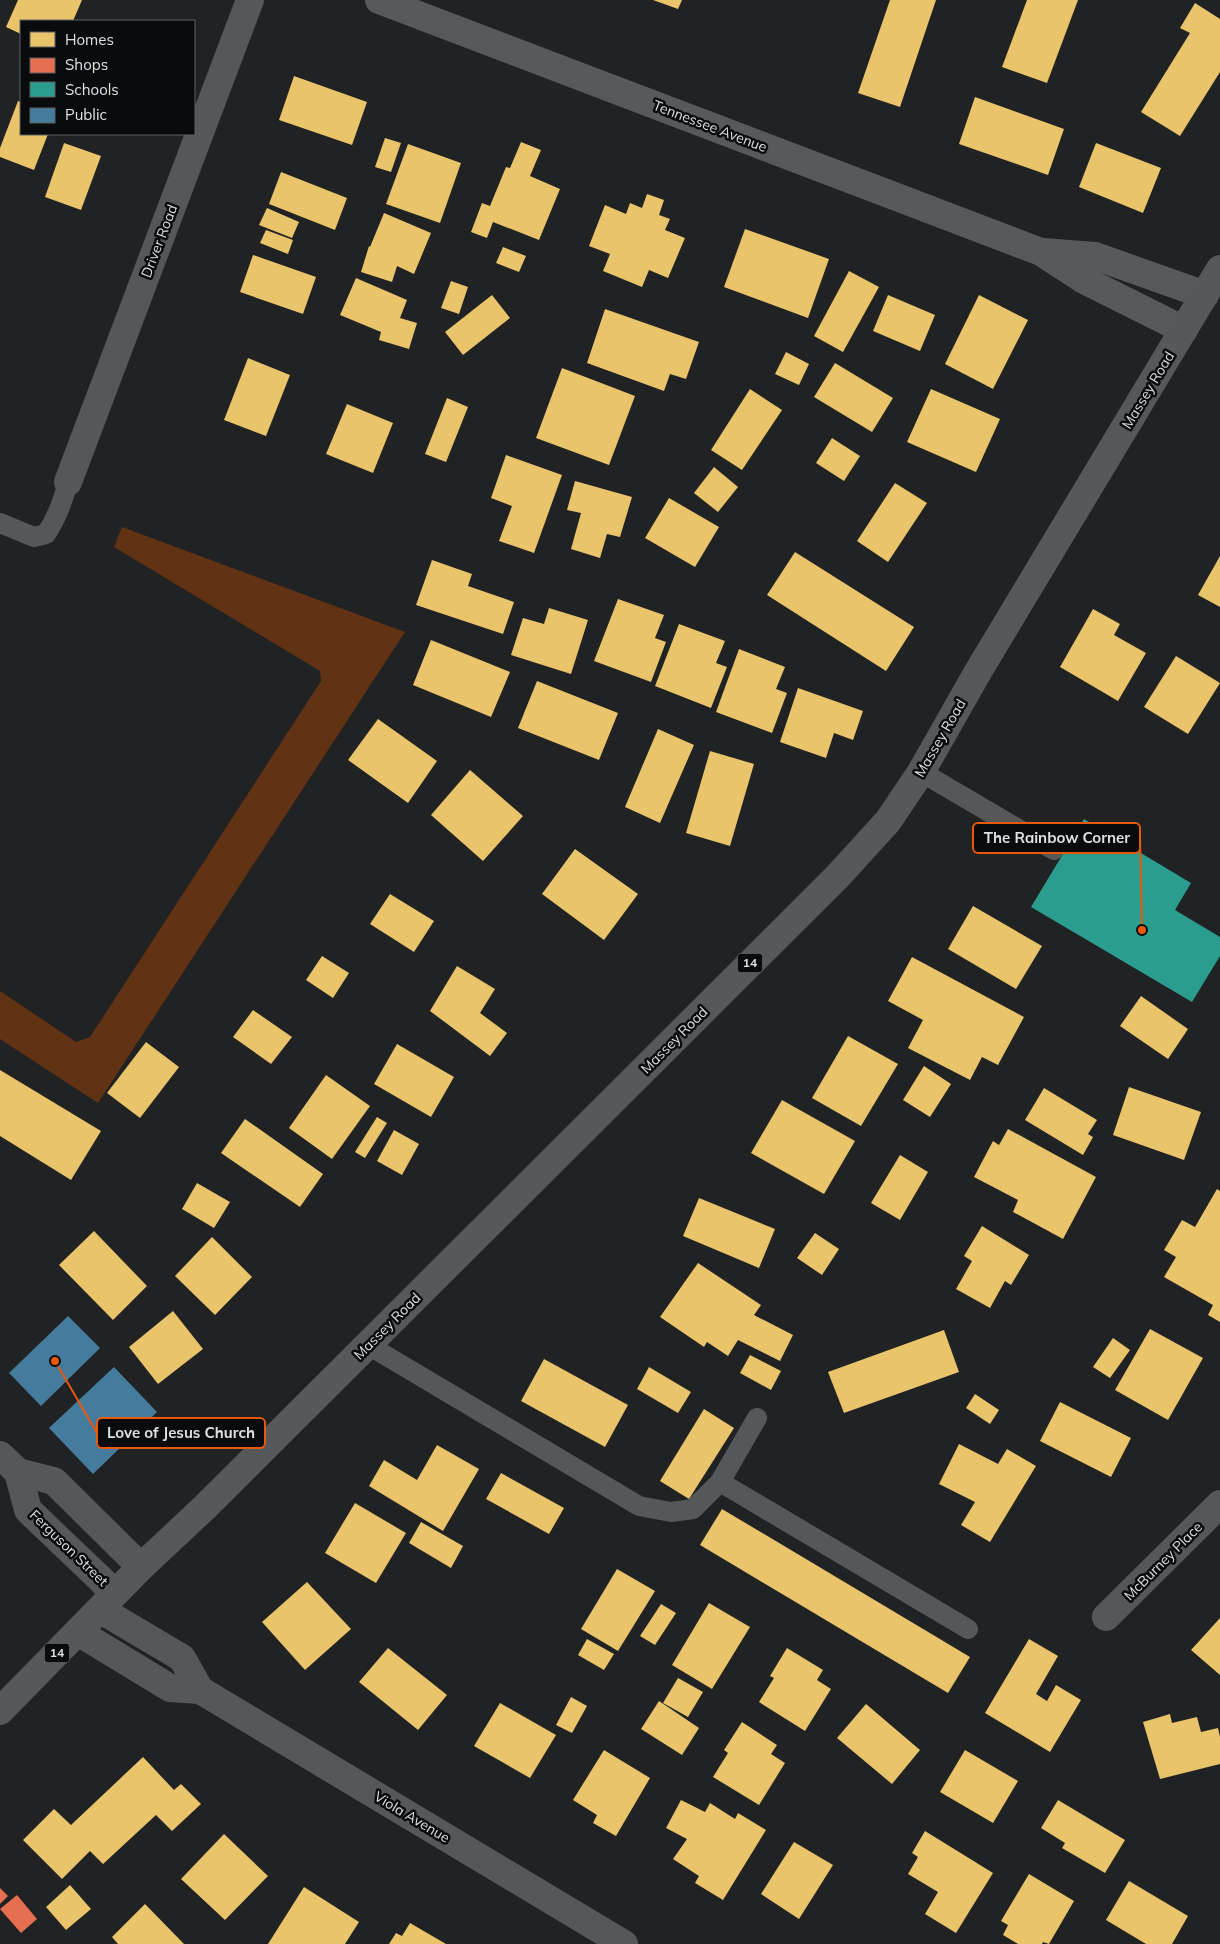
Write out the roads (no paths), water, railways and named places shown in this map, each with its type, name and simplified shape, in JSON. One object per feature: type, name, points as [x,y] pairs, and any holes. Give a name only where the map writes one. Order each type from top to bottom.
[{"type":"main road","name":"Massey Road","points":[[0,1711],[141,1567],[204,1508],[865,848],[888,821],[921,772],[979,670],[1220,269]]},
{"type":"street","name":"Driver Road","points":[[68,482],[250,0]]},
{"type":"street","name":"Tennessee Avenue","points":[[380,0],[1042,252],[1084,280],[1184,330]]},
{"type":"street","name":"Tennessee Avenue","points":[[1042,252],[1095,256],[1205,294]]},
{"type":"street","name":"Ferguson Street","points":[[9,1464],[54,1481],[141,1567]]},
{"type":"street","name":"Ferguson Street","points":[[9,1464],[28,1510],[108,1602]]},
{"type":"street","name":"McBurney Place","points":[[1106,1617],[1220,1504]]},
{"type":"street","name":"Viola Avenue","points":[[108,1602],[182,1658],[200,1690]]},
{"type":"street","name":"Viola Avenue","points":[[78,1632],[170,1688],[200,1690],[624,1944]]},
{"type":"lane","points":[[0,522],[34,537],[46,534],[62,504],[68,482]]},
{"type":"lane","points":[[921,772],[1054,850]]},
{"type":"lane","points":[[368,1345],[639,1506],[670,1512],[692,1509],[720,1482],[757,1418]]},
{"type":"lane","points":[[720,1482],[968,1629]]},
{"type":"place","name":"The Rainbow Corner","points":[[1142,930]]},
{"type":"place","name":"Love of Jesus Church","points":[[55,1361]]}]
